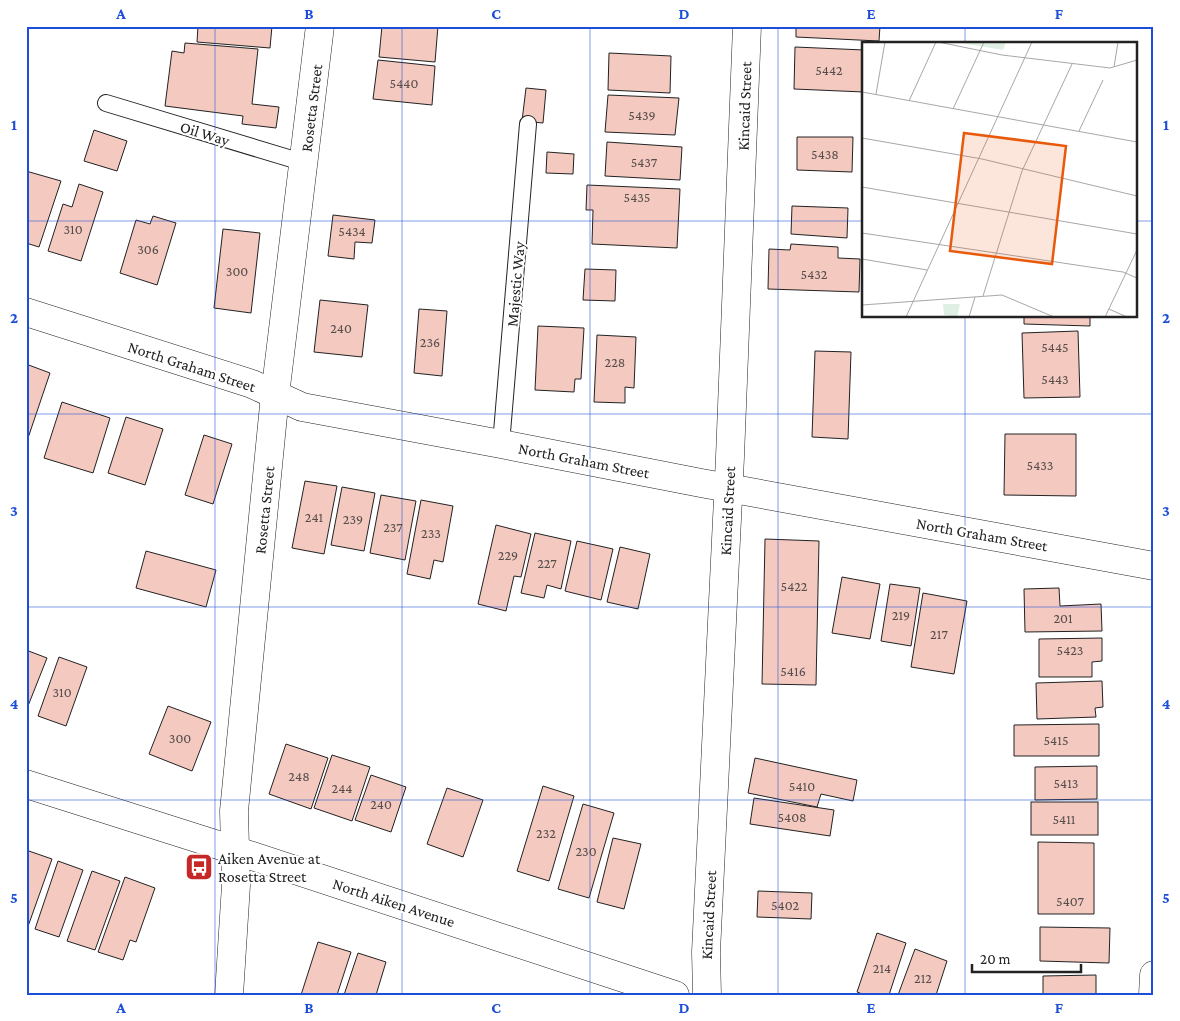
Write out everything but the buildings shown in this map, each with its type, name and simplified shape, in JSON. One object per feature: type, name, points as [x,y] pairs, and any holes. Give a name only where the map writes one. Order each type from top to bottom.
[{"type":"street","name":"Rosetta Street","points":[[229,995],[236,885],[234,811],[275,395],[305,163],[320,26]]},
{"type":"street","name":"Kincaid Street","points":[[707,995],[706,952],[747,26]]},
{"type":"street","name":"North Graham Street","points":[[26,312],[252,384],[302,407],[701,483],[1154,566]]},
{"type":"street","name":"North Aiken Avenue","points":[[26,784],[234,850],[675,995]]},
{"type":"street","points":[[1153,995],[1154,975]]},
{"type":"lane","name":"Oil Way","points":[[106,103],[305,163]]},
{"type":"lane","name":"Majestic Way","points":[[501,444],[528,124]]},
{"type":"place","name":"Aiken Avenue at Rosetta Street","points":[[199,867]]}]
